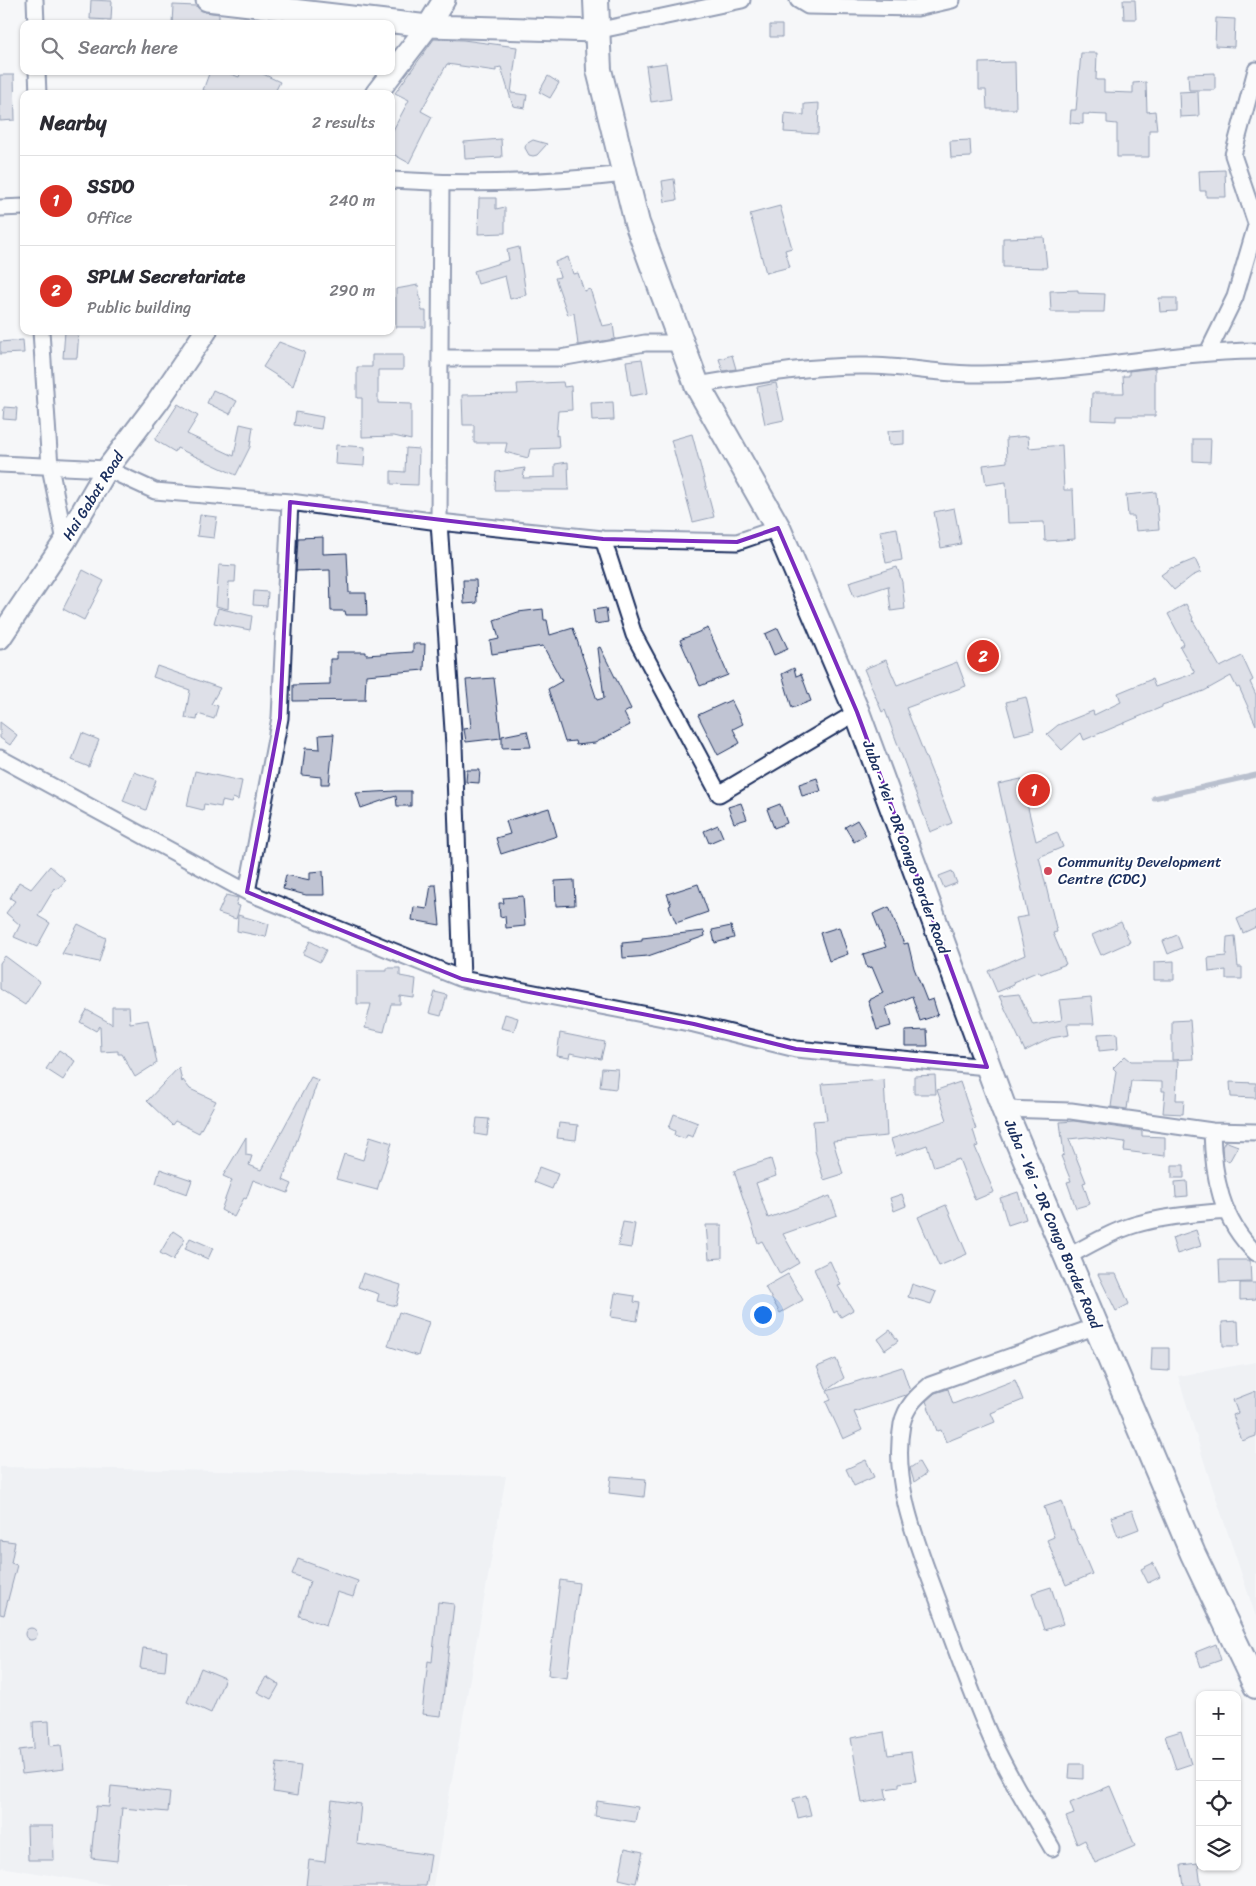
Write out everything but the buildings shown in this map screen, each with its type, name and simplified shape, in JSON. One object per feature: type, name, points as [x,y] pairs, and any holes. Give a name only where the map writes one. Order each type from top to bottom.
[{"type":"main road","name":"Juba - Yei - DR Congo Border Road","points":[[596,0],[596,31],[602,85],[637,223],[697,384],[778,528],[857,712],[1004,1109],[1193,1554],[1256,1686]]},
{"type":"street","points":[[35,0],[36,20]]},
{"type":"street","points":[[208,0],[377,20]]},
{"type":"street","points":[[395,69],[428,26],[444,0]]},
{"type":"street","points":[[395,22],[428,26],[596,31],[742,0]]},
{"type":"street","points":[[798,0],[808,6],[917,8],[952,0]]},
{"type":"street","points":[[1208,352],[1236,297],[1256,224],[1233,155],[1256,70]]},
{"type":"street","points":[[37,75],[38,90]]},
{"type":"street","points":[[379,90],[391,75]]},
{"type":"street","points":[[395,180],[442,183],[573,180],[625,174]]},
{"type":"street","points":[[442,183],[442,358],[439,522],[454,745],[462,979]]},
{"type":"street","points":[[0,208],[20,207]]},
{"type":"street","points":[[41,335],[50,467],[65,541]]},
{"type":"street","name":"Hai Gabat Road","points":[[0,638],[65,541],[107,470],[158,403],[203,335]]},
{"type":"street","points":[[442,358],[560,358],[645,343],[682,344]]},
{"type":"street","points":[[697,384],[771,372],[866,366],[976,374],[1056,370],[1208,352],[1256,351]]},
{"type":"street","points":[[0,464],[107,470],[156,491],[290,502],[439,522],[603,539],[737,542],[778,528]]},
{"type":"street","points":[[247,892],[280,718],[290,502]]},
{"type":"street","points":[[603,539],[634,635],[719,794],[857,712]]},
{"type":"street","points":[[0,758],[247,892],[462,979],[694,1024],[796,1049],[987,1067]]},
{"type":"street","points":[[1004,1109],[1071,1111],[1212,1131],[1256,1132]]},
{"type":"street","points":[[1212,1131],[1217,1185],[1227,1211],[1256,1253]]},
{"type":"street","points":[[1068,1257],[1100,1239],[1134,1225],[1180,1216],[1227,1211]]},
{"type":"street","points":[[1052,1848],[992,1740],[953,1643],[908,1510],[900,1477],[900,1445],[903,1422],[909,1406],[916,1396],[930,1385],[1097,1326]]},
{"type":"highlighted area","points":[[290,502],[603,539],[737,542],[778,528],[857,712],[987,1067],[796,1049],[694,1024],[462,979],[247,892],[280,718]]},
{"type":"shaded area","points":[[1256,1362],[1256,1617],[1207,1471],[1178,1376]]},
{"type":"shaded area","points":[[0,1467],[506,1476],[433,1886],[117,1886],[0,1867]]},
{"type":"waterway","points":[[1154,798],[1256,775]]},
{"type":"place","name":"SPLM Secretariate","points":[[983,656]]},
{"type":"place","name":"SSDO","points":[[1034,790]]},
{"type":"place","name":"Community Development Centre (CDC)","points":[[1048,871]]}]
